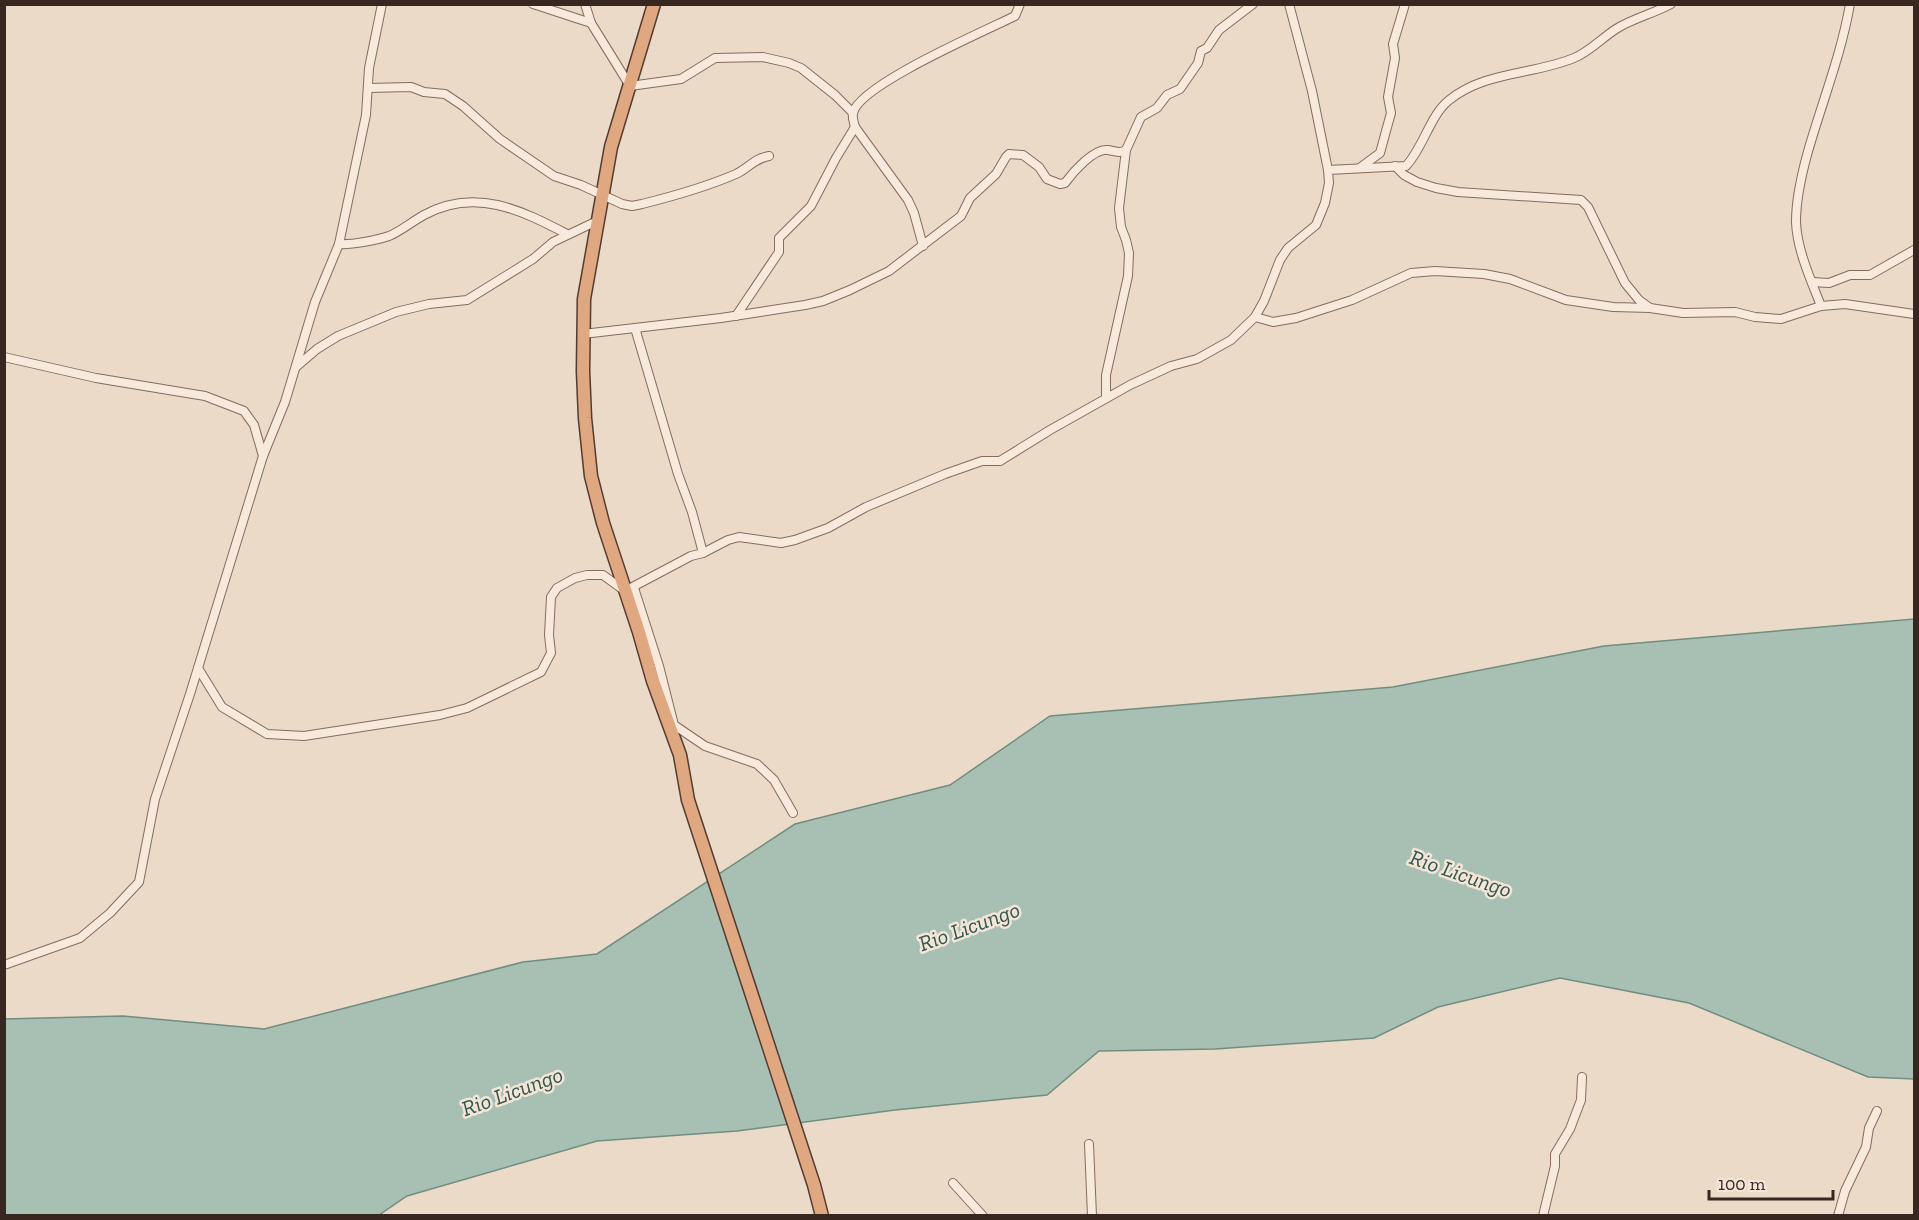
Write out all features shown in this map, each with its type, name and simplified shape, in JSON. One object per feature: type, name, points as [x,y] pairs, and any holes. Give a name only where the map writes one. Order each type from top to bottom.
[{"type":"highway","points":[[654,4],[611,147],[584,299],[585,418],[591,476],[603,523],[629,589],[653,681],[680,755],[688,800],[822,1215]]},
{"type":"street","points":[[4,965],[80,938],[110,914],[139,882],[155,799],[263,456],[285,402],[315,302],[339,244],[363,132],[369,68],[382,4]]},
{"type":"street","points":[[533,4],[591,23]]},
{"type":"street","points":[[585,4],[591,23],[630,86],[681,79],[715,58],[763,57],[801,68],[835,95],[853,113]]},
{"type":"street","points":[[924,246],[908,200],[855,127],[853,113],[858,103],[868,94],[906,69],[1015,16],[1020,4]]},
{"type":"street","points":[[1106,398],[1106,375],[1128,276],[1129,253],[1120,227],[1119,208],[1126,150],[1141,117],[1157,108],[1167,95],[1180,88],[1198,63],[1201,51],[1206,49],[1219,30],[1253,4]]},
{"type":"street","points":[[629,589],[691,556],[703,553],[728,540],[739,537],[781,543],[804,538],[866,507],[945,474],[982,461],[1000,461],[1106,398],[1172,366],[1197,358],[1231,340],[1255,317],[1264,301],[1280,260],[1288,248],[1316,225],[1323,213],[1329,183],[1312,91],[1289,4]]},
{"type":"street","points":[[1360,167],[1380,153],[1389,122],[1391,113],[1388,97],[1395,58],[1393,44],[1406,4]]},
{"type":"street","points":[[1328,170],[1406,166],[1412,160],[1440,109],[1466,89],[1522,71],[1576,58],[1615,30],[1638,17],[1671,4]]},
{"type":"street","points":[[1821,306],[1804,258],[1796,224],[1797,192],[1841,43],[1850,4]]},
{"type":"street","points":[[368,88],[411,87],[424,92],[445,94],[463,106],[500,139],[554,176],[632,206],[715,183],[740,172],[760,158],[769,156]]},
{"type":"street","points":[[736,316],[779,252],[779,238],[811,206],[855,127]]},
{"type":"street","points":[[583,334],[736,316],[805,305],[831,298],[889,271],[924,246],[961,216],[970,198],[996,174],[1009,154],[1023,155],[1039,167],[1047,179],[1064,184],[1073,171],[1097,152],[1107,150],[1121,153],[1126,150]]},
{"type":"street","points":[[1395,166],[1404,175],[1417,182],[1436,188],[1458,192],[1581,200],[1588,207],[1625,282],[1650,308]]},
{"type":"street","points":[[339,244],[347,245],[388,236],[436,209],[452,204],[486,201],[504,205],[567,234]]},
{"type":"street","points":[[296,366],[316,349],[338,336],[396,312],[429,304],[467,300],[533,259],[553,242],[597,221]]},
{"type":"street","points":[[1812,282],[1829,283],[1850,275],[1870,275],[1914,250]]},
{"type":"street","points":[[1255,317],[1273,322],[1296,318],[1352,300],[1411,273],[1435,271],[1484,274],[1510,279],[1566,300],[1613,307],[1650,308],[1683,313],[1735,312],[1755,317],[1781,319],[1821,306],[1845,304],[1914,314]]},
{"type":"street","points":[[635,328],[703,553]]},
{"type":"street","points":[[4,357],[96,378],[204,396],[243,411],[254,425],[263,456]]},
{"type":"street","points":[[198,668],[222,707],[267,734],[304,736],[440,715],[467,708],[541,672],[551,653],[549,635],[551,597],[557,588],[575,578],[603,575],[629,589],[659,666],[674,724],[705,746],[757,764],[774,780],[794,813]]},
{"type":"street","points":[[1543,1215],[1555,1166],[1555,1154],[1570,1129],[1581,1100],[1582,1077]]},
{"type":"street","points":[[1838,1215],[1845,1191],[1866,1147],[1869,1128],[1877,1111]]},
{"type":"street","points":[[1089,1144],[1092,1215]]},
{"type":"street","points":[[953,1183],[983,1215]]},
{"type":"water","name":"Rio Licungo","points":[[1914,619],[1914,1079],[1868,1077],[1689,1003],[1560,978],[1438,1007],[1374,1038],[1215,1049],[1099,1051],[1047,1095],[895,1110],[737,1131],[597,1141],[407,1196],[379,1215],[5,1216],[4,1019],[123,1016],[264,1029],[523,962],[597,954],[795,824],[950,785],[1050,716],[1393,687],[1604,646]]}]
